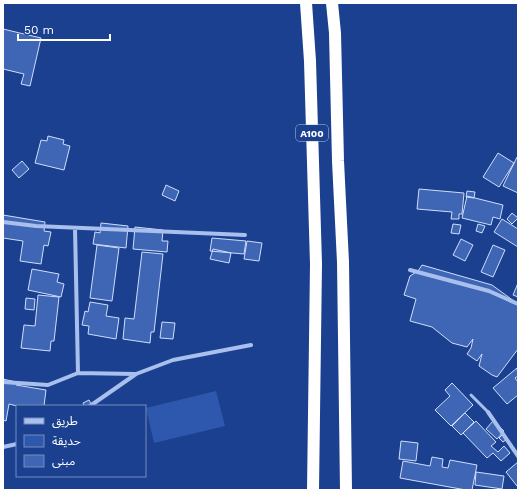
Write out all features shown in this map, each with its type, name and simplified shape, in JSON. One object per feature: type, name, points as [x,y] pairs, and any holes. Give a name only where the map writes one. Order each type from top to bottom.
[{"type":"highway","name":"A100","points":[[306,3],[310,61],[316,264],[313,490]]},
{"type":"highway","name":"A100","points":[[332,3],[335,33],[338,161],[343,262],[346,490]]},
{"type":"street","points":[[3,222],[36,226],[245,235]]},
{"type":"street","points":[[75,228],[78,373]]},
{"type":"street","points":[[410,270],[489,291],[518,304]]},
{"type":"street","points":[[91,405],[136,374],[173,360],[251,345]]},
{"type":"street","points":[[3,382],[48,385],[78,373],[136,374]]},
{"type":"street","points":[[488,412],[518,456]]},
{"type":"street","points":[[3,448],[16,444]]},
{"type":"lane","points":[[471,395],[488,412]]},
{"type":"green space","points":[[216,391],[225,426],[154,443],[146,408]]},
{"type":"building","points":[[3,29],[41,38],[30,86],[21,84],[24,74],[3,69]]},
{"type":"building","points":[[48,136],[64,140],[63,144],[70,146],[64,170],[35,163],[41,140],[47,141]]},
{"type":"building","points":[[498,153],[514,163],[499,187],[483,177]]},
{"type":"building","points":[[518,157],[518,193],[503,186]]},
{"type":"building","points":[[22,161],[29,169],[19,178],[12,170]]},
{"type":"building","points":[[166,185],[179,191],[175,201],[162,195]]},
{"type":"building","points":[[419,189],[464,193],[462,214],[459,214],[459,219],[451,219],[452,212],[417,209]]},
{"type":"building","points":[[467,191],[475,192],[474,198],[466,197]]},
{"type":"building","points":[[467,196],[503,205],[500,219],[493,217],[491,225],[462,218]]},
{"type":"building","points":[[512,213],[518,218],[512,224],[507,219]]},
{"type":"building","points":[[3,215],[45,222],[44,231],[51,232],[48,246],[44,245],[41,264],[20,261],[23,241],[3,238]]},
{"type":"building","points":[[502,219],[518,229],[518,247],[494,232]]},
{"type":"building","points":[[101,223],[128,226],[126,248],[93,244],[95,232],[100,233]]},
{"type":"building","points":[[453,224],[461,225],[459,234],[451,233]]},
{"type":"building","points":[[478,224],[485,226],[482,233],[476,231]]},
{"type":"building","points":[[135,227],[163,230],[162,241],[168,241],[167,252],[133,249]]},
{"type":"building","points":[[212,238],[246,241],[244,254],[210,251]]},
{"type":"building","points":[[461,239],[473,245],[465,261],[453,255]]},
{"type":"building","points":[[247,241],[262,243],[259,261],[244,259]]},
{"type":"building","points":[[97,245],[119,248],[112,301],[90,298]]},
{"type":"building","points":[[493,245],[505,250],[493,277],[481,272]]},
{"type":"building","points":[[213,249],[231,253],[229,263],[210,259]]},
{"type":"building","points":[[142,252],[163,254],[154,332],[151,332],[150,343],[123,339],[125,318],[134,319]]},
{"type":"building","points":[[422,265],[492,285],[518,304],[518,349],[497,377],[479,366],[482,354],[477,361],[467,354],[471,348],[473,339],[467,347],[452,343],[432,327],[410,321],[416,299],[404,295],[410,276],[418,271]]},
{"type":"building","points":[[32,269],[59,274],[57,282],[64,284],[61,297],[28,290]]},
{"type":"building","points":[[518,283],[518,297],[513,295]]},
{"type":"building","points":[[38,295],[59,297],[54,341],[51,341],[50,351],[21,348],[24,325],[35,326]]},
{"type":"building","points":[[26,298],[35,299],[34,310],[25,309]]},
{"type":"building","points":[[90,302],[108,305],[106,316],[119,318],[116,339],[88,334],[89,326],[82,325],[85,311],[88,312]]},
{"type":"building","points":[[162,322],[175,323],[173,339],[160,338]]},
{"type":"building","points":[[517,368],[518,376],[515,378],[518,382],[518,395],[507,404],[493,388]]},
{"type":"building","points":[[3,379],[16,382],[16,385],[46,390],[44,405],[16,406],[9,404],[6,421],[3,420]]},
{"type":"building","points":[[452,383],[473,405],[451,426],[435,410],[450,396],[445,390]]},
{"type":"building","points":[[89,400],[92,405],[84,405],[83,403]]},
{"type":"building","points":[[465,413],[474,422],[461,435],[452,426]]},
{"type":"building","points":[[476,421],[496,442],[491,446],[498,452],[504,446],[510,453],[501,461],[493,453],[487,458],[463,433]]},
{"type":"building","points":[[493,421],[504,431],[497,439],[486,429]]},
{"type":"building","points":[[503,434],[507,439],[503,442],[499,438]]},
{"type":"building","points":[[401,441],[418,443],[416,461],[399,459]]},
{"type":"building","points":[[432,457],[443,459],[442,467],[448,468],[450,460],[477,465],[472,490],[400,478],[403,461],[430,466]]},
{"type":"building","points":[[518,462],[518,485],[517,486],[506,472]]},
{"type":"building","points":[[476,472],[504,476],[502,489],[475,485]]}]
